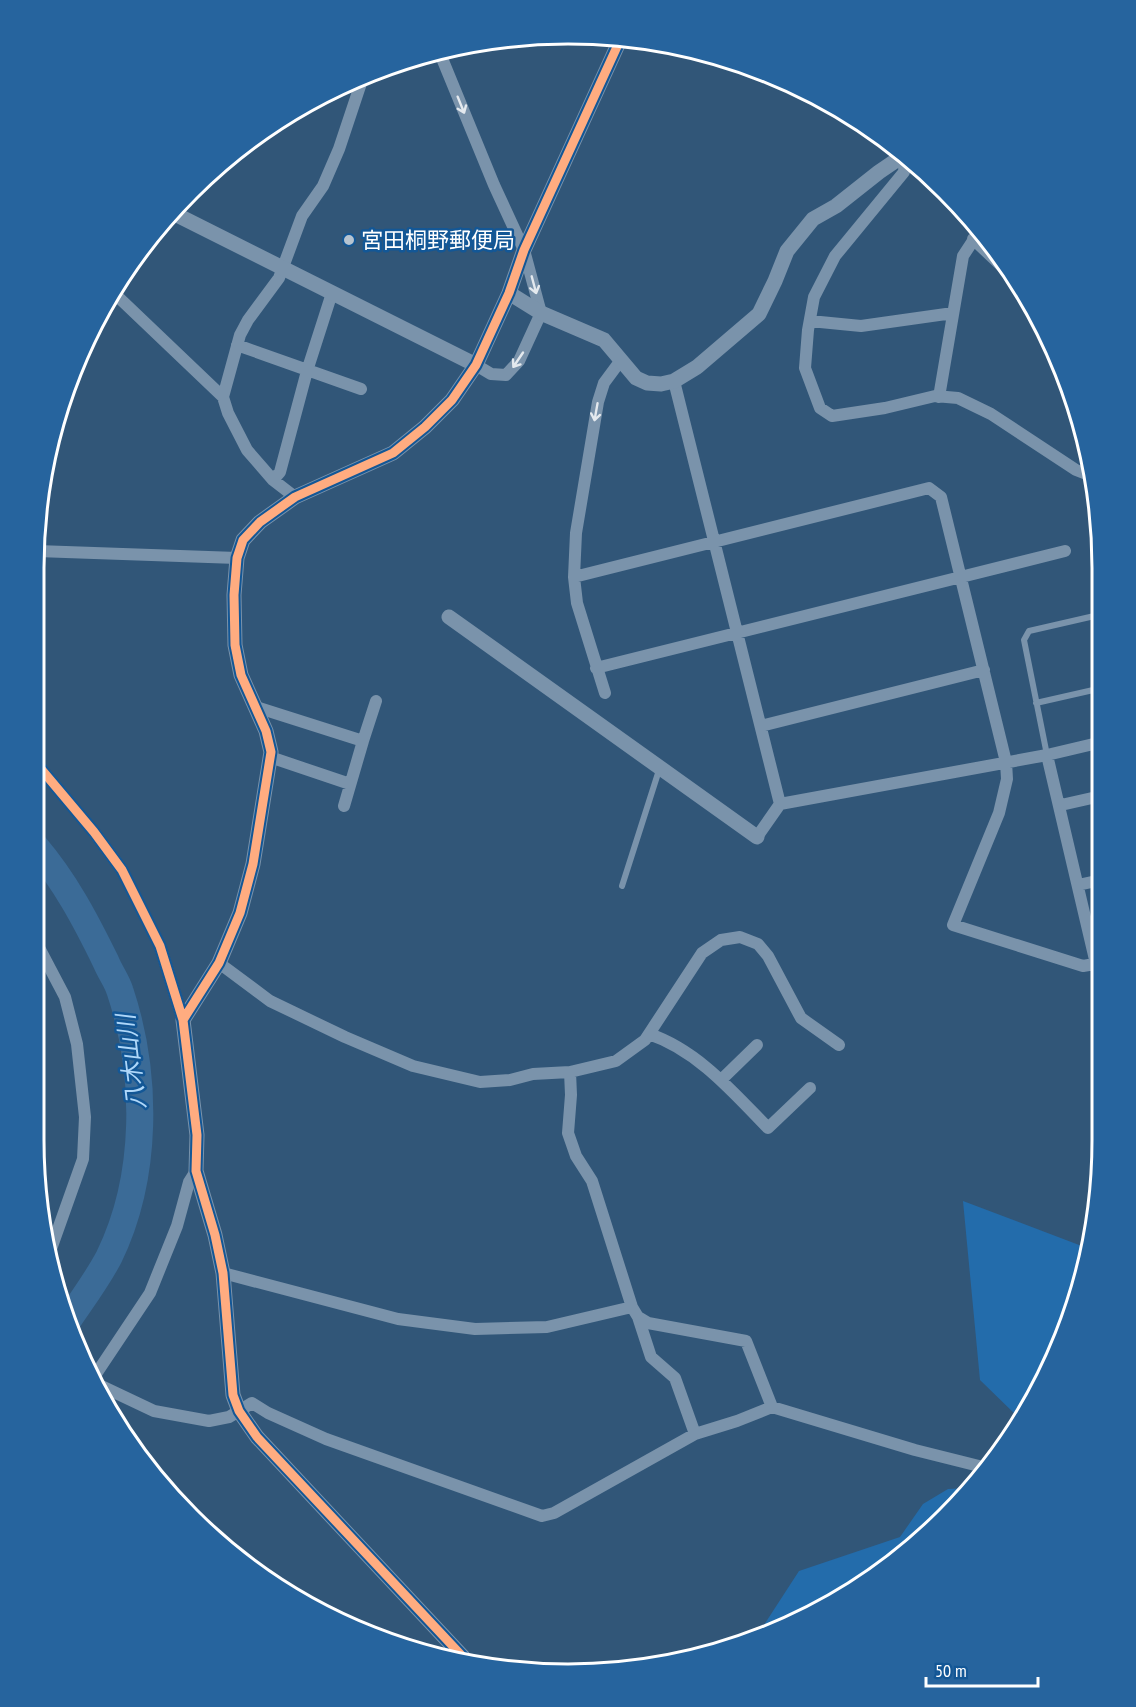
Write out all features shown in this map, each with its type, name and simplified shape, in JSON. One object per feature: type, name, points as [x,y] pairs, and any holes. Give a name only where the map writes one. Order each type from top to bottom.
[{"type":"street","points":[[183,1020],[219,963],[240,913],[253,864],[271,752],[266,731],[241,675],[235,645],[234,595],[237,558],[243,540],[254,528],[295,497],[393,453],[425,427],[452,400],[476,364],[509,293],[524,250],[617,46]]},
{"type":"street","points":[[179,216],[476,364],[491,374],[506,375],[519,361],[541,313],[524,250],[442,59]]},
{"type":"street","points":[[223,397],[237,345],[248,320],[271,290],[283,268],[302,216],[323,186],[339,149],[360,86]]},
{"type":"street","points":[[509,293],[541,313],[604,340],[636,378],[647,383],[661,384],[674,381],[697,367],[759,314],[787,251],[813,219],[836,206],[897,160]]},
{"type":"street","points":[[904,166],[904,172],[897,183],[835,256],[814,297],[805,368],[820,408],[832,416],[939,397],[958,398],[991,414],[1083,473]]},
{"type":"street","points":[[939,397],[963,256],[974,237]]},
{"type":"street","points":[[273,480],[280,472],[307,371],[332,293]]},
{"type":"street","points":[[119,298],[223,397],[228,413],[247,450],[273,480],[295,497]]},
{"type":"street","points":[[810,321],[861,326],[953,313]]},
{"type":"street","points":[[237,345],[362,389]]},
{"type":"street","points":[[605,693],[577,603],[574,577],[576,533],[598,402],[604,383],[621,360]]},
{"type":"street","points":[[674,381],[780,804]]},
{"type":"street","points":[[574,577],[929,488],[941,496],[1006,762],[1007,779],[999,813],[953,925],[1083,966],[1092,965]]},
{"type":"street","points":[[44,551],[237,558]]},
{"type":"street","points":[[596,668],[1065,551]]},
{"type":"street","points":[[449,617],[757,837],[780,804],[1092,744]]},
{"type":"street","points":[[761,726],[984,670]]},
{"type":"street","points":[[344,806],[376,701]]},
{"type":"street","points":[[256,707],[363,741]]},
{"type":"street","points":[[1047,754],[1092,940]]},
{"type":"street","points":[[270,757],[350,784]]},
{"type":"street","points":[[44,773],[94,832],[122,870],[160,946],[183,1020],[196,1135],[196,1171],[215,1235],[223,1273],[233,1395],[239,1411],[257,1437],[458,1651]]},
{"type":"street","points":[[1061,805],[1092,798]]},
{"type":"street","points":[[1078,885],[1092,882]]},
{"type":"street","points":[[219,963],[270,1001],[345,1037],[413,1066],[480,1082],[510,1080],[533,1074],[570,1072],[616,1061],[640,1044],[649,1034],[702,953],[721,940],[740,937],[758,944],[768,956],[801,1018],[839,1045]]},
{"type":"street","points":[[44,957],[65,997],[77,1044],[85,1117],[83,1160],[54,1241]]},
{"type":"street","points":[[649,1034],[668,1040],[721,1080],[768,1128],[810,1088]]},
{"type":"street","points":[[721,1080],[757,1045]]},
{"type":"street","points":[[570,1072],[568,1133],[576,1156],[592,1180],[651,1357],[675,1378],[695,1434]]},
{"type":"street","points":[[98,1371],[150,1293],[177,1226],[189,1182],[196,1171]]},
{"type":"street","points":[[223,1273],[398,1318],[475,1329],[547,1327],[635,1312],[648,1323],[746,1341],[772,1407]]},
{"type":"street","points":[[108,1389],[154,1411],[209,1420],[229,1417],[252,1403],[268,1413],[326,1439],[542,1516],[554,1514],[695,1434],[772,1407],[915,1450],[978,1466]]},
{"type":"lane","points":[[1047,754],[1024,640],[1029,631],[1092,617]]},
{"type":"lane","points":[[1036,703],[1092,690]]},
{"type":"lane","points":[[622,886],[660,767]]},
{"type":"shaded area","points":[[963,1201],[1081,1246],[1075,1275],[1053,1340],[1014,1413],[980,1380]]},
{"type":"shaded area","points":[[959,1488],[939,1510],[887,1555],[830,1593],[763,1626],[799,1571],[900,1537],[923,1504],[948,1489]]},
{"type":"waterway","name":"八木山川","points":[[44,858],[74,902],[119,987],[136,1057],[139,1091],[140,1126],[137,1160],[122,1226],[104,1266],[73,1313]]},
{"type":"cycle path","points":[[183,1020],[219,963],[240,913],[253,864],[271,752],[266,731],[241,675],[235,645],[234,595],[237,558],[243,540],[260,522],[295,497],[393,453],[425,427],[452,400],[476,365],[509,293],[524,250],[617,46]]},
{"type":"cycle path","points":[[44,773],[94,832],[122,870],[160,946],[183,1020],[197,1135],[196,1171],[215,1235],[223,1273],[233,1395],[239,1411],[257,1437],[458,1651]]},
{"type":"place","name":"宮田桐野郵便局","points":[[349,240]]}]
